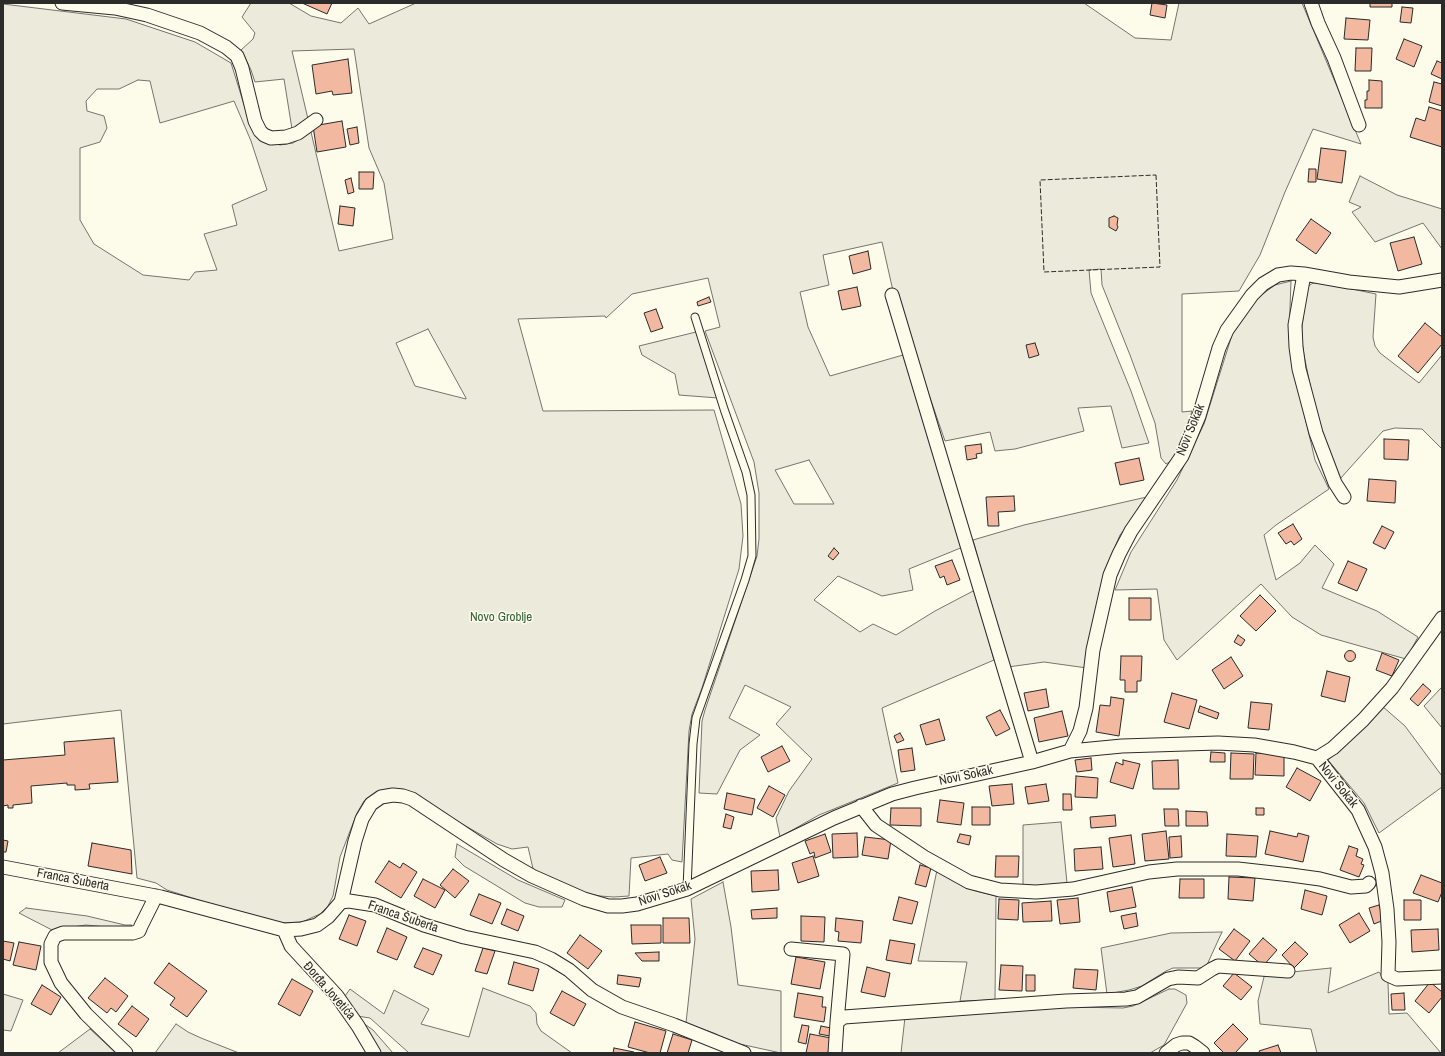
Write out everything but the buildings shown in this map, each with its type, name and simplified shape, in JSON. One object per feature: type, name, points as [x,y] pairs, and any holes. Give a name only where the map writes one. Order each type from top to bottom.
[{"type":"street","points":[[62,3],[115,8],[147,15],[200,33],[226,47],[237,56],[242,68],[254,121],[264,135],[271,138],[286,137],[298,133],[316,120]]},
{"type":"street","points":[[115,8],[129,3]]},
{"type":"street","points":[[1311,3],[1318,23],[1334,58],[1359,125]]},
{"type":"street","name":"Novi Sokak","points":[[1070,751],[1080,731],[1086,708],[1093,650],[1110,575],[1131,531],[1182,456],[1199,416],[1219,348],[1227,330],[1252,295],[1263,284],[1278,275],[1291,273],[1349,282],[1399,287],[1442,280]]},
{"type":"street","points":[[1304,274],[1295,325],[1299,369],[1316,433],[1335,483],[1344,497]]},
{"type":"street","points":[[892,295],[1032,762]]},
{"type":"street","points":[[1317,758],[1333,748],[1378,704],[1392,688],[1442,618]]},
{"type":"street","name":"Novi Sokak","points":[[342,902],[355,841],[365,813],[371,804],[381,797],[393,795],[412,799],[504,860],[532,876],[584,899],[608,906],[622,906],[637,904],[687,889],[861,806],[892,794],[915,788],[1032,762],[1070,751],[1122,746],[1218,743],[1254,745],[1294,752],[1317,758],[1358,810],[1375,847],[1382,873],[1387,909],[1389,942],[1388,975],[1393,978],[1442,977]]},
{"type":"street","points":[[861,806],[876,825],[924,858],[969,882],[1000,890],[1036,892],[1073,889],[1149,872],[1177,869],[1238,869],[1320,879],[1351,887],[1362,887],[1369,883]]},
{"type":"street","name":"Franca Šuberta","points":[[3,867],[156,896],[284,930],[301,929],[317,925],[328,917],[342,902],[349,901],[375,905],[424,925],[464,937],[535,952],[551,958],[569,970],[592,990],[622,1007],[674,1025],[744,1053]]},
{"type":"street","points":[[126,1053],[86,1014],[61,983],[51,962],[51,944],[54,936],[63,933],[133,933],[139,931],[156,896]]},
{"type":"street","name":"Đorđa Jovetića","points":[[284,930],[291,946],[337,996],[358,1026],[374,1053]]},
{"type":"street","points":[[791,949],[842,954],[835,1053]]},
{"type":"street","points":[[837,1022],[844,1017],[853,1016],[985,1008],[1066,1001],[1126,999],[1137,997],[1168,979],[1178,977],[1198,978],[1218,966],[1288,971]]},
{"type":"street","points":[[1166,1053],[1176,1045],[1182,1043],[1189,1043],[1203,1053]]},
{"type":"lane","points":[[687,889],[693,744],[696,718],[745,580],[752,556],[751,495],[746,472],[724,409],[695,317]]},
{"type":"green space","name":"Novo Groblje","points":[[251,3],[289,3],[311,16],[341,23],[358,8],[369,24],[416,3],[1084,3],[1135,38],[1171,40],[1179,3],[1302,3],[1361,144],[1313,129],[1285,192],[1260,255],[1239,291],[1182,294],[1182,412],[1192,411],[1178,453],[1173,460],[1166,464],[1161,458],[1155,423],[1102,285],[1101,269],[1089,270],[1091,293],[1131,391],[1149,443],[1122,448],[1111,406],[1078,408],[1084,431],[1015,449],[995,451],[990,432],[945,441],[893,291],[882,242],[823,255],[829,285],[800,292],[808,327],[830,376],[903,355],[963,547],[909,569],[913,590],[882,596],[838,576],[814,600],[860,632],[873,624],[896,635],[935,611],[975,590],[994,660],[882,708],[898,783],[819,815],[780,837],[776,818],[789,791],[812,759],[776,724],[791,707],[745,685],[729,718],[760,735],[740,750],[717,794],[699,793],[702,721],[757,556],[759,539],[759,493],[754,462],[705,331],[720,327],[708,278],[632,294],[606,318],[605,316],[518,319],[543,411],[714,410],[741,504],[743,536],[739,569],[702,688],[692,714],[689,731],[682,862],[672,860],[668,854],[631,858],[629,896],[600,896],[578,892],[534,873],[528,847],[512,849],[497,844],[410,794],[388,789],[376,792],[364,801],[357,813],[340,857],[333,896],[328,906],[320,914],[302,922],[280,923],[265,921],[167,890],[156,883],[137,878],[121,710],[3,724],[3,4],[126,19],[195,42],[231,63],[251,127],[258,138],[280,145],[293,143],[311,132],[339,251],[393,239],[384,183],[369,148],[354,49],[292,51],[308,119],[292,129],[284,79],[255,82],[241,50],[253,39],[255,33],[242,17]],"holes":[[[138,80],[150,81],[160,123],[234,101],[251,141],[267,190],[232,205],[237,225],[204,234],[217,270],[195,272],[189,280],[143,275],[94,244],[80,220],[80,148],[100,142],[107,128],[104,116],[87,111],[86,101],[97,89],[119,89]],[[428,329],[466,399],[415,386],[396,343]],[[809,460],[834,504],[794,504],[775,470]]]},
{"type":"green space","points":[[1360,176],[1397,195],[1442,209],[1442,249],[1423,223],[1375,242],[1352,212],[1361,207],[1349,202]]},
{"type":"green space","points":[[1291,281],[1289,336],[1294,370],[1315,460],[1329,489],[1276,525],[1264,535],[1276,580],[1300,563],[1315,545],[1334,564],[1322,588],[1377,611],[1418,637],[1406,659],[1321,635],[1292,617],[1261,584],[1177,660],[1164,640],[1157,589],[1115,590],[1131,552],[1177,480],[1204,424],[1232,335],[1256,299],[1275,285]]},
{"type":"green space","points":[[1313,283],[1323,283],[1376,294],[1373,337],[1375,346],[1380,353],[1419,383],[1442,355],[1442,449],[1422,429],[1395,428],[1383,431],[1340,479],[1326,446],[1313,399],[1301,334],[1307,287]]},
{"type":"green space","points":[[696,332],[718,398],[679,395],[675,374],[642,355],[639,346]]},
{"type":"green space","points":[[1151,496],[1120,535],[1105,570],[1087,668],[1044,662],[1008,667],[973,540],[1024,525]]},
{"type":"green space","points":[[1442,687],[1442,728],[1424,706]]},
{"type":"green space","points":[[1382,706],[1405,726],[1442,776],[1442,787],[1379,833],[1364,803],[1328,760],[1352,739]]},
{"type":"green space","points":[[1061,822],[1067,883],[1023,887],[1023,825]]},
{"type":"green space","points":[[457,844],[518,880],[565,900],[562,907],[539,907],[525,903],[464,866],[455,857]]},
{"type":"green space","points":[[937,870],[966,887],[996,896],[995,1000],[960,1001],[967,962],[918,961]]},
{"type":"green space","points":[[723,882],[731,927],[738,985],[781,991],[781,1053],[726,1041],[716,1034],[686,1023],[695,939],[691,899]]},
{"type":"green space","points":[[26,908],[87,916],[125,925],[132,925],[127,929],[86,925],[52,930],[19,913]]},
{"type":"green space","points":[[1222,932],[1206,967],[1173,968],[1142,986],[1107,994],[1101,948],[1171,933]]},
{"type":"green space","points":[[1331,968],[1328,993],[1379,972],[1388,982],[1389,1014],[1407,1013],[1441,1053],[1317,1053],[1311,1029],[1260,1024],[1258,1001],[1265,973]]},
{"type":"green space","points":[[483,988],[530,1006],[536,1013],[537,1024],[541,1031],[572,1053],[409,1053],[370,1018],[357,1016],[345,996],[350,989],[384,1014],[394,990],[429,1009],[421,1024],[469,1037]]},
{"type":"green space","points":[[1169,989],[1175,989],[1186,995],[1187,1003],[1164,1045],[1150,1053],[901,1053],[905,1017],[1072,1007],[1123,1008],[1133,1006]]},
{"type":"green space","points":[[3,994],[23,1000],[11,1031],[3,1030]]},
{"type":"green space","points":[[176,1024],[201,1038],[239,1053],[155,1053]]},
{"type":"green space","points":[[362,1025],[366,1025],[373,1030],[393,1053],[379,1053]]},
{"type":"green space","points":[[90,1029],[116,1053],[58,1053]]},
{"type":"fence","points":[[1156,175],[1160,267],[1044,272],[1040,180],[1156,175]]}]
